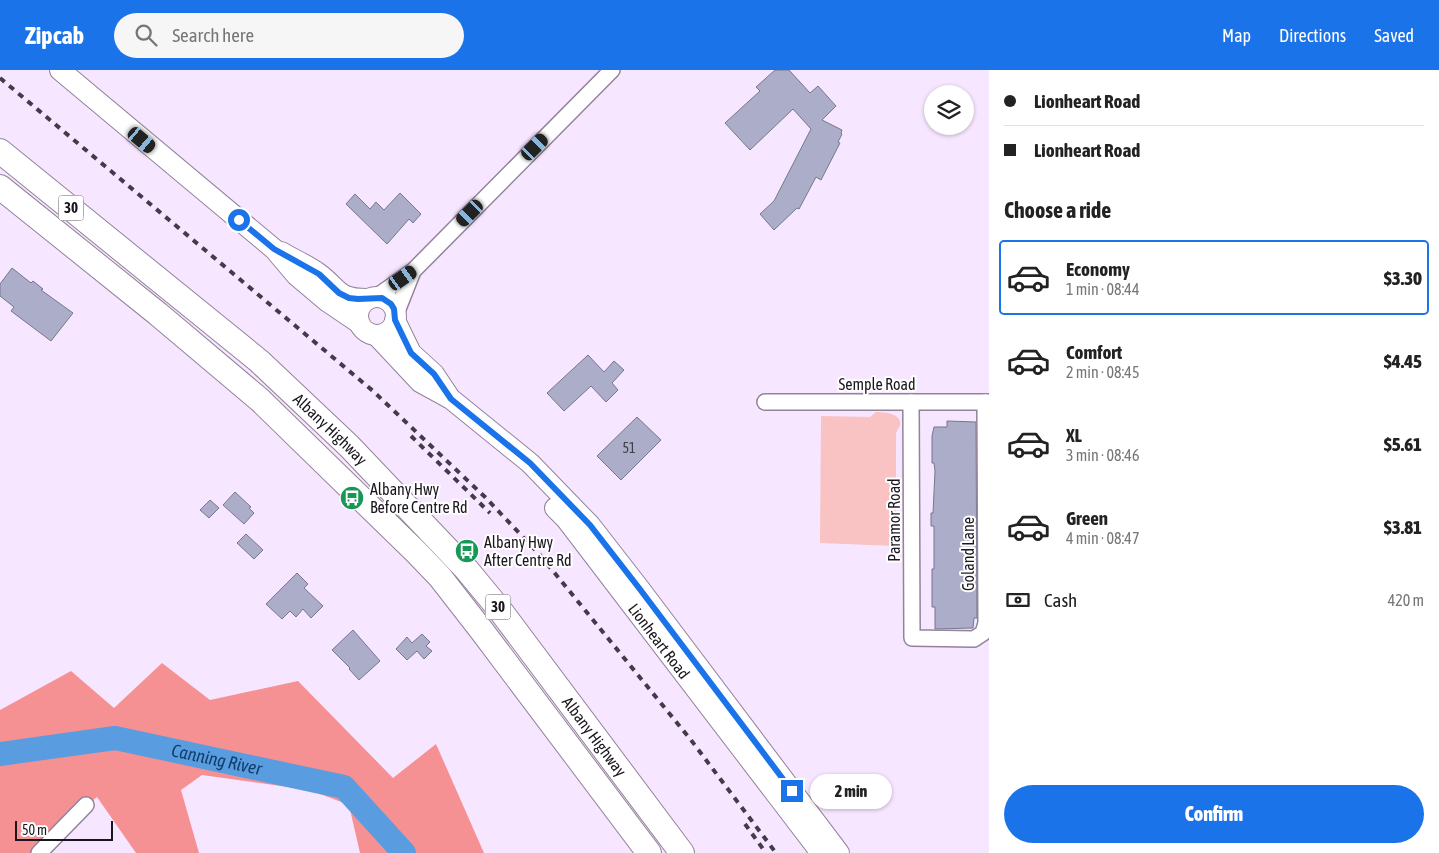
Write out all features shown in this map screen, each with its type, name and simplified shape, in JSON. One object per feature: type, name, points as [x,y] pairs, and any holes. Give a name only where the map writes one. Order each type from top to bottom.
[{"type":"highway","name":"Albany Highway","points":[[0,151],[258,361],[299,397],[385,482],[467,570],[500,610],[670,848]]},
{"type":"highway","name":"Albany Highway","points":[[0,188],[172,326],[280,419],[440,577],[649,853]]},
{"type":"highway","points":[[280,419],[299,397]]},
{"type":"main road","points":[[60,70],[274,249],[319,274],[339,293],[349,298],[387,300],[391,304],[395,317],[394,325],[386,333],[376,335],[365,331],[359,323],[328,302],[296,276],[274,249]]},
{"type":"main road","points":[[359,323],[358,312],[363,303],[372,298]]},
{"type":"main road","name":"Lionheart Road","points":[[395,317],[411,353],[434,374],[451,399]]},
{"type":"main road","name":"Lionheart Road","points":[[376,335],[420,382],[451,399],[530,463],[590,525],[839,853]]},
{"type":"main road","name":"Lionheart Road","points":[[493,434],[520,470],[566,519],[821,853]]},
{"type":"street","points":[[372,298],[413,271],[612,70]]},
{"type":"street","points":[[395,317],[413,271]]},
{"type":"street","name":"Semple Road","points":[[765,402],[987,402]]},
{"type":"street","name":"Paramor Road","points":[[911,402],[912,638]]},
{"type":"street","name":"Goland Lane","points":[[912,638],[974,639],[981,636],[985,628],[987,402]]},
{"type":"street","points":[[39,853],[86,806]]},
{"type":"shaded area","points":[[876,412],[891,414],[900,421],[896,433],[896,546],[820,543],[821,417],[870,417]]},
{"type":"shaded area","points":[[162,663],[210,700],[298,681],[393,778],[436,744],[484,853],[360,853],[349,805],[310,790],[202,775],[181,790],[199,853],[136,853],[97,797],[53,832],[48,853],[0,853],[0,710],[71,671],[114,708]]},
{"type":"building","points":[[775,70],[789,70],[810,93],[818,86],[836,106],[822,120],[842,130],[842,134],[838,142],[840,143],[821,180],[816,177],[799,209],[797,208],[774,230],[760,214],[774,201],[811,129],[793,109],[750,150],[725,123],[760,91],[756,87]]},
{"type":"building","points":[[400,193],[421,214],[413,223],[409,219],[387,244],[346,204],[355,194],[370,209],[376,202],[384,210]]},
{"type":"building","points":[[12,268],[31,283],[33,281],[43,289],[41,290],[73,313],[51,341],[11,311],[14,307],[0,296],[0,284]]},
{"type":"building","points":[[588,355],[604,372],[614,361],[624,370],[612,383],[618,390],[606,402],[591,386],[564,411],[547,393]]},
{"type":"building","points":[[637,417],[661,440],[621,480],[597,456]]},
{"type":"building","points":[[947,421],[976,422],[977,618],[974,618],[973,628],[935,629],[935,607],[932,607],[934,526],[931,526],[931,513],[933,513],[935,471],[934,463],[932,463],[932,436],[934,427],[947,427]]},
{"type":"building","points":[[235,492],[251,507],[249,508],[254,513],[244,524],[223,505]]},
{"type":"building","points":[[210,500],[219,508],[209,518],[200,510]]},
{"type":"building","points":[[246,534],[263,550],[254,559],[237,543]]},
{"type":"building","points":[[297,573],[308,584],[304,588],[323,606],[311,618],[303,609],[296,617],[290,611],[282,619],[266,604]]},
{"type":"building","points":[[353,630],[380,661],[359,680],[332,650]]},
{"type":"building","points":[[422,634],[430,642],[426,646],[432,651],[424,659],[417,651],[407,660],[396,649],[407,637],[412,643]]},
{"type":"waterway","name":"Canning River","points":[[0,754],[115,738],[344,787],[404,853]]},
{"type":"railway","points":[[0,78],[373,391],[485,497],[540,555],[691,740],[776,853]]},
{"type":"railway","points":[[411,436],[490,513]]},
{"type":"railway","points":[[745,824],[766,853]]},
{"type":"place","name":"Albany Hwy Before Centre Rd","points":[[352,498]]},
{"type":"place","name":"Albany Hwy After Centre Rd","points":[[467,551]]},
{"type":"route","points":[[239,220],[274,249],[319,274],[339,293],[349,298],[382,298],[391,304],[396,314],[395,320],[411,353],[434,374],[451,399],[530,463],[590,525],[792,791]]}]
